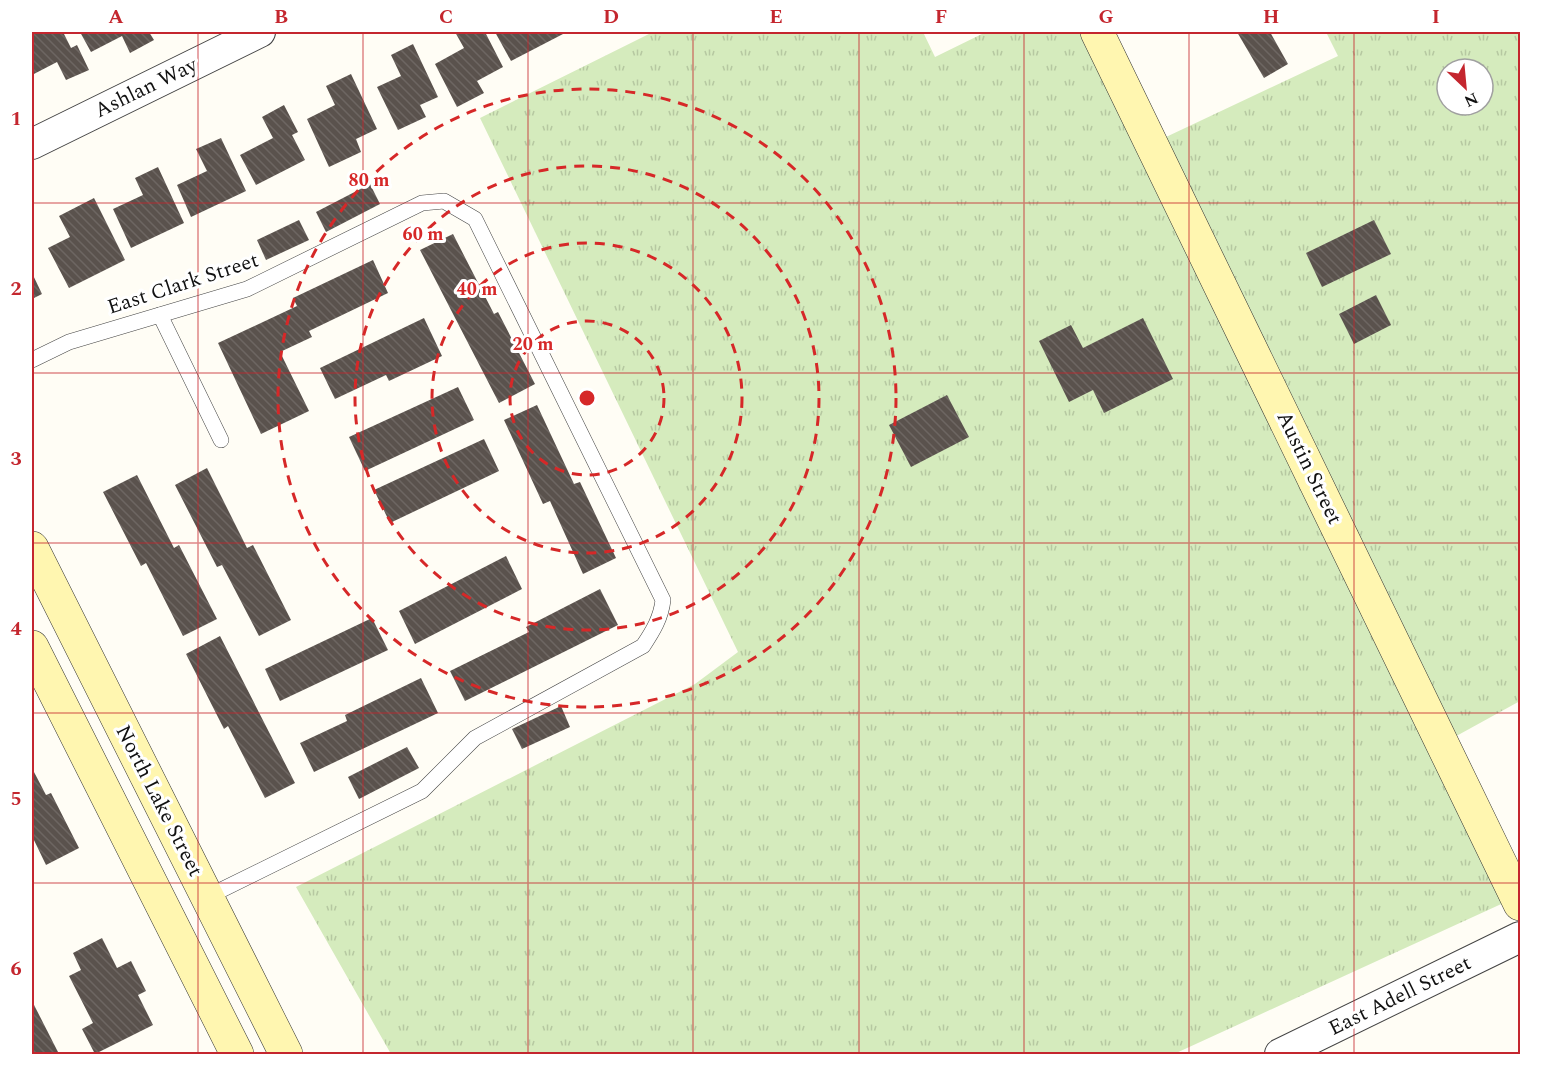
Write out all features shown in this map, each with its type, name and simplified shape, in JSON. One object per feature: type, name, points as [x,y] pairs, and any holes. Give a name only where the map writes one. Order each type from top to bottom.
[{"type":"street","name":"Ashlan Way","points":[[32,144],[260,32]]},
{"type":"street","name":"Austin Street","points":[[1097,32],[1521,903]]},
{"type":"street","name":"North Lake Street","points":[[32,548],[281,1044]]},
{"type":"street","points":[[32,647],[236,1054],[281,1044]]},
{"type":"street","name":"East Adell Street","points":[[1281,1054],[1521,937]]},
{"type":"lane","name":"East Clark Street","points":[[32,360],[69,342],[248,289],[422,203],[444,201],[475,219],[663,600],[662,613],[643,646],[475,738],[422,791],[207,897]]},
{"type":"lane","points":[[160,315],[221,440]]},
{"type":"green space","points":[[653,32],[923,32],[935,57],[986,32],[1114,32],[1166,137],[1338,56],[1326,32],[1520,32],[1520,701],[1440,745],[1510,900],[1174,1054],[391,1054],[296,887],[695,684],[738,652],[480,118]]},
{"type":"building","points":[[32,32],[63,32],[71,48],[77,45],[89,70],[66,80],[57,62],[32,75]]},
{"type":"building","points":[[80,32],[149,32],[154,40],[130,53],[122,36],[91,52]]},
{"type":"building","points":[[455,32],[485,32],[503,67],[477,81],[484,93],[457,107],[435,64],[464,48]]},
{"type":"building","points":[[495,32],[562,32],[563,34],[511,61]]},
{"type":"building","points":[[1237,32],[1270,32],[1288,64],[1264,78]]},
{"type":"building","points":[[413,44],[438,97],[420,105],[426,117],[398,130],[377,87],[401,76],[391,55]]},
{"type":"building","points":[[351,74],[377,129],[356,139],[361,152],[329,167],[307,119],[335,105],[326,86]]},
{"type":"building","points":[[284,105],[298,132],[292,135],[305,160],[256,185],[240,155],[273,138],[262,117]]},
{"type":"building","points":[[221,138],[246,191],[191,217],[177,185],[207,171],[196,149]]},
{"type":"building","points":[[158,167],[184,223],[131,248],[113,209],[143,195],[135,178]]},
{"type":"building","points":[[370,184],[380,204],[326,232],[316,212]]},
{"type":"building","points":[[94,198],[125,260],[69,288],[48,248],[70,237],[59,216]]},
{"type":"building","points":[[299,220],[309,240],[266,260],[257,240]]},
{"type":"building","points":[[1374,220],[1391,254],[1322,287],[1306,253]]},
{"type":"building","points":[[453,234],[494,314],[498,312],[535,384],[499,403],[420,250]]},
{"type":"building","points":[[373,260],[388,293],[309,331],[312,337],[280,352],[309,411],[261,434],[218,343],[297,306],[293,298]]},
{"type":"building","points":[[32,273],[42,294],[32,299]]},
{"type":"building","points":[[1376,295],[1391,325],[1354,344],[1339,314]]},
{"type":"building","points":[[424,318],[442,356],[389,381],[386,375],[335,399],[320,368]]},
{"type":"building","points":[[1143,318],[1173,379],[1104,413],[1093,390],[1069,402],[1039,341],[1071,325],[1083,348]]},
{"type":"building","points":[[458,387],[474,420],[365,471],[349,437]]},
{"type":"building","points":[[947,395],[969,437],[911,467],[889,425]]},
{"type":"building","points":[[537,405],[574,484],[580,482],[616,558],[583,574],[550,501],[543,504],[504,420]]},
{"type":"building","points":[[484,439],[499,471],[390,523],[374,490]]},
{"type":"building","points":[[207,468],[247,548],[253,545],[291,620],[259,636],[222,565],[217,567],[175,485]]},
{"type":"building","points":[[137,475],[174,548],[179,545],[217,619],[183,636],[146,563],[141,566],[103,492]]},
{"type":"building","points":[[506,556],[522,589],[415,644],[399,611]]},
{"type":"building","points":[[600,589],[618,625],[465,701],[450,671],[529,632],[526,627]]},
{"type":"building","points":[[372,618],[388,650],[280,701],[265,669]]},
{"type":"building","points":[[220,636],[295,783],[265,798],[228,726],[224,729],[186,654]]},
{"type":"building","points":[[421,678],[438,713],[314,772],[300,743],[347,721],[345,715]]},
{"type":"building","points":[[561,706],[570,727],[522,749],[512,729]]},
{"type":"building","points":[[407,747],[419,768],[359,799],[348,777]]},
{"type":"building","points":[[34,772],[46,795],[51,793],[79,848],[46,865],[32,836],[32,773]]},
{"type":"building","points":[[102,938],[117,968],[131,961],[146,991],[138,995],[153,1025],[95,1054],[82,1029],[93,1023],[69,976],[81,970],[73,953]]},
{"type":"building","points":[[32,1001],[59,1054],[32,1054]]}]
